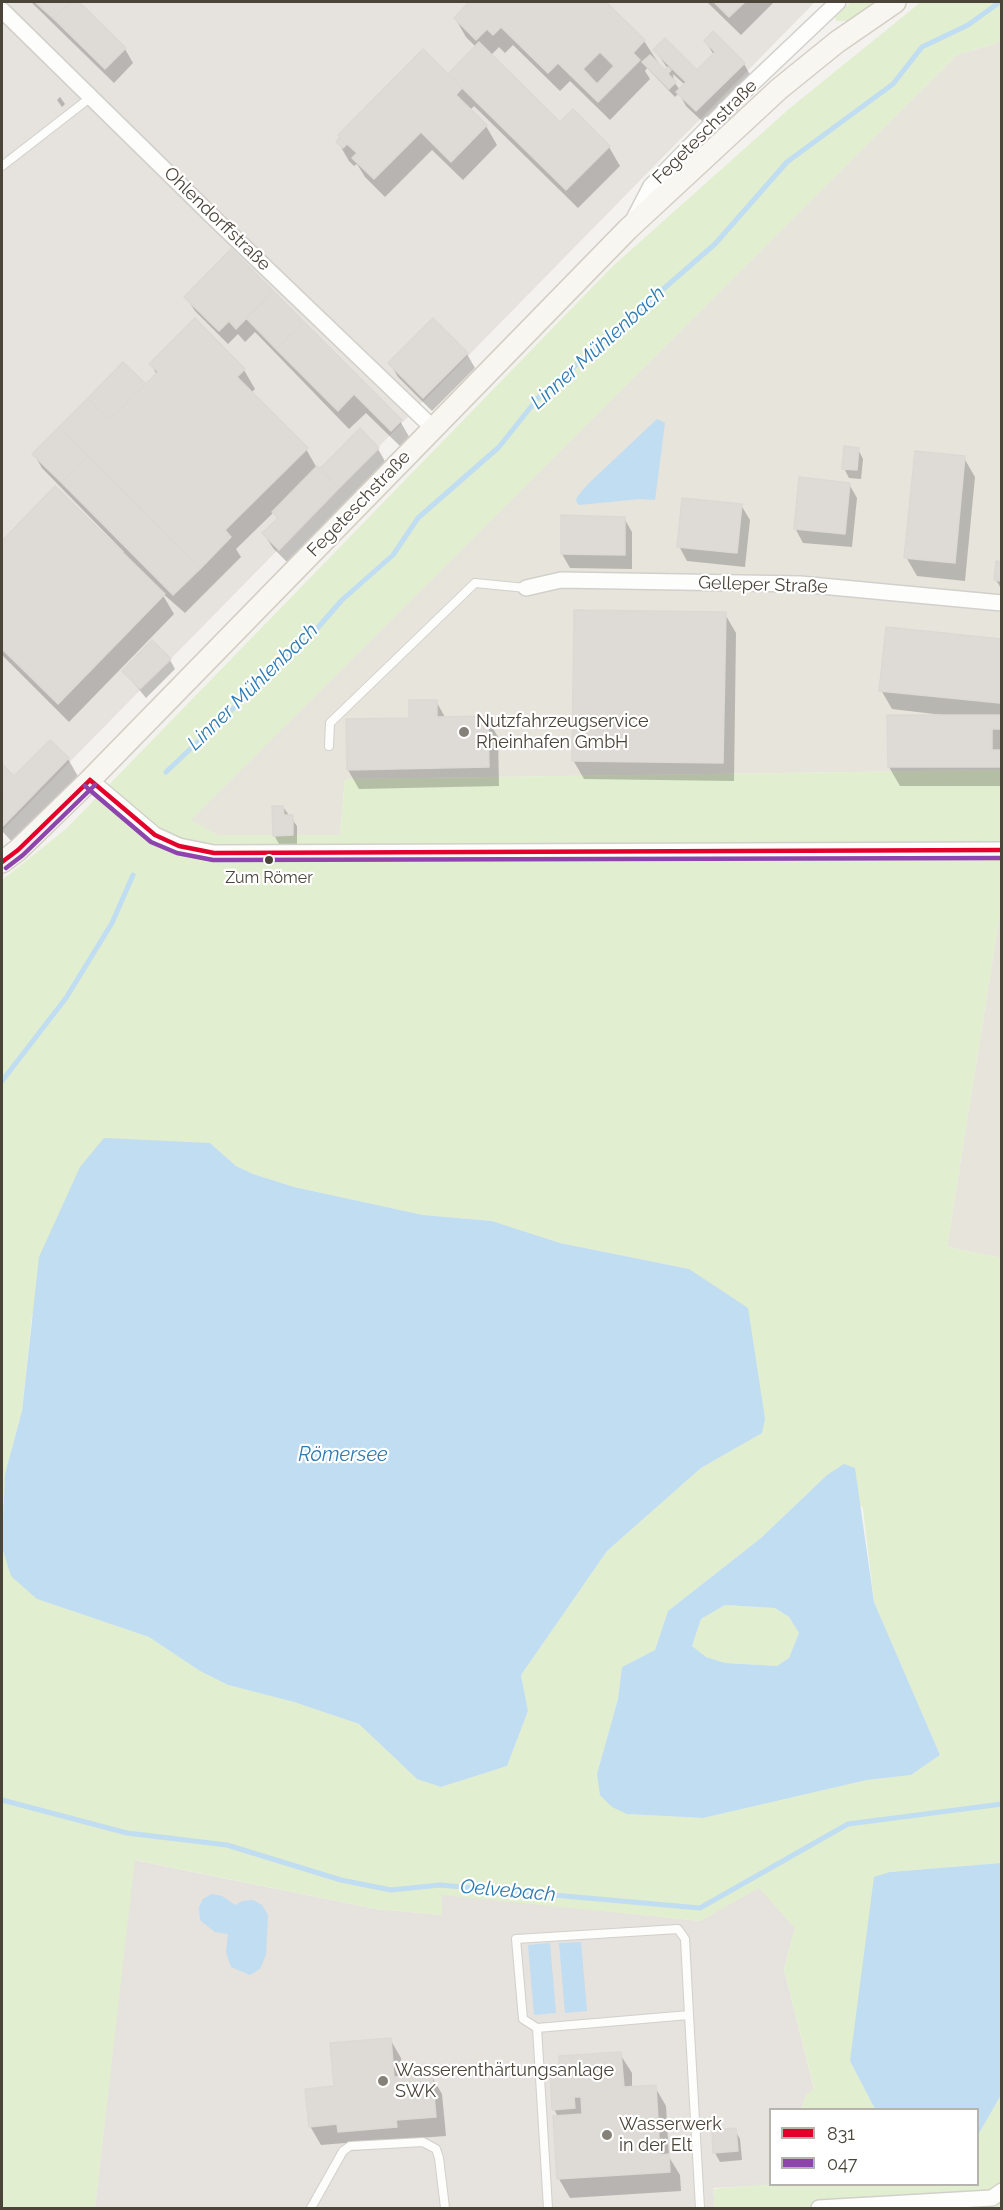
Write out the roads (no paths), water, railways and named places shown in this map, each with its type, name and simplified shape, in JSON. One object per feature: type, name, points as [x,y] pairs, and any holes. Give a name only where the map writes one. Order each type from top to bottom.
[{"type":"main road","name":"Fegeteschstraße","points":[[2,862],[90,780],[628,229],[779,89],[837,42],[895,2]]},
{"type":"street","name":"Fegeteschstraße","points":[[628,229],[651,186],[739,96],[838,2]]},
{"type":"street","name":"Ohlendorffstraße","points":[[2,10],[214,219],[433,428]]},
{"type":"street","name":"Fegeteschstraße","points":[[779,89],[794,45]]},
{"type":"street","name":"Gelleper Straße","points":[[526,588],[561,580],[800,585],[1002,603]]},
{"type":"street","points":[[90,780],[155,835],[179,846],[214,854],[1002,850]]},
{"type":"street","points":[[819,2208],[992,2198],[1002,2191]]},
{"type":"lane","points":[[2,166],[91,97]]},
{"type":"lane","points":[[329,746],[330,723],[474,583],[526,588]]},
{"type":"lane","points":[[689,2015],[537,2028],[523,2019],[516,1939],[678,1929],[685,1939],[700,2208]]},
{"type":"lane","points":[[537,2028],[548,2208]]},
{"type":"lane","points":[[311,2208],[343,2151],[350,2146],[423,2142],[436,2149],[445,2208]]},
{"type":"water","points":[[657,419],[665,423],[655,500],[640,499],[579,505],[576,501],[577,497],[587,485]]},
{"type":"water","name":"Römersee","points":[[104,1138],[210,1143],[236,1166],[294,1187],[423,1215],[492,1221],[560,1243],[689,1269],[748,1308],[765,1419],[762,1433],[701,1468],[607,1551],[521,1675],[528,1711],[507,1766],[441,1787],[417,1779],[359,1724],[294,1702],[228,1685],[200,1671],[149,1637],[37,1599],[11,1576],[2,1547],[5,1474],[22,1411],[39,1257],[80,1167]]},
{"type":"water","points":[[844,1464],[855,1468],[874,1602],[940,1755],[911,1775],[867,1780],[703,1818],[627,1814],[612,1807],[600,1795],[597,1774],[618,1699],[622,1667],[655,1650],[668,1611],[761,1538],[827,1475]],"holes":[[[725,1605],[775,1608],[789,1617],[799,1633],[789,1658],[777,1666],[725,1663],[706,1657],[692,1646],[701,1619]]]},
{"type":"water","points":[[1001,1863],[1001,2095],[979,2133],[979,2108],[874,2108],[850,2061],[874,1877],[890,1872]]},
{"type":"water","points":[[212,1894],[222,1896],[235,1905],[253,1900],[262,1905],[268,1915],[266,1955],[260,1969],[250,1975],[231,1967],[226,1952],[228,1934],[215,1932],[200,1920],[199,1907],[203,1899]]},
{"type":"water","points":[[581,1942],[587,2011],[565,2013],[559,1943]]},
{"type":"water","points":[[550,1943],[556,2013],[534,2015],[528,1945]]},
{"type":"waterway","name":"Linner Mühlenbach","points":[[166,772],[314,632],[342,600],[393,555],[418,518],[499,447],[538,398],[715,244],[787,162],[893,84],[922,47],[968,25],[1000,2]]},
{"type":"waterway","name":"Linner Mühlenbach","points":[[2,1081],[66,998],[112,923],[133,875]]},
{"type":"waterway","name":"Oelvebach","points":[[2,1800],[127,1833],[227,1845],[341,1880],[391,1890],[440,1885],[700,1908],[848,1824],[1002,1804]]},
{"type":"place","name":"Nutzfahrzeugservice Rheinhafen GmbH","points":[[464,732]]},
{"type":"place","name":"Zum Römer","points":[[269,860]]},
{"type":"place","name":"Wasserenthärtungsanlage SWK","points":[[383,2081]]},
{"type":"place","name":"Wasserwerk in der Elt","points":[[607,2135]]}]
